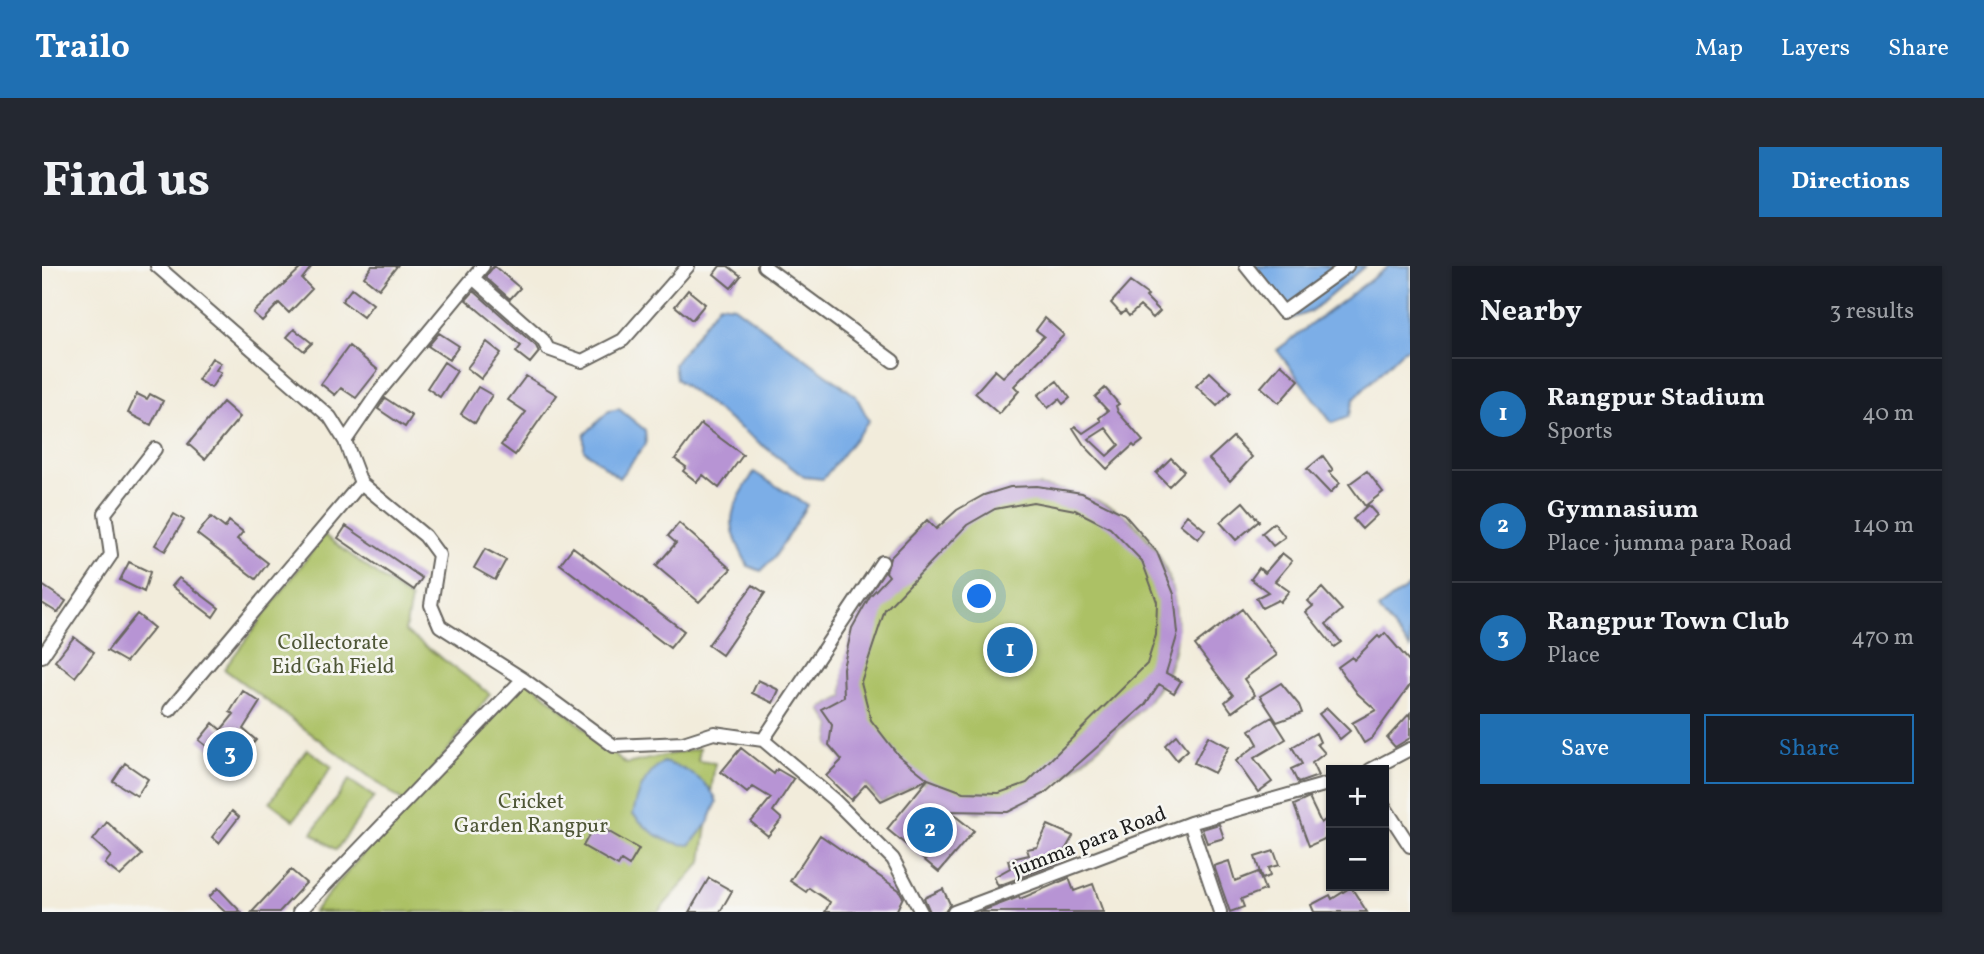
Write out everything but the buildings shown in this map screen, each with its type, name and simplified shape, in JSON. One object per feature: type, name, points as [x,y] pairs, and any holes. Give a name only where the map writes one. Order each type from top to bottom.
[{"type":"street","points":[[345,441],[378,393],[483,266]]},
{"type":"street","points":[[473,278],[543,340],[548,349],[582,361],[623,340],[688,266]]},
{"type":"street","points":[[764,266],[893,361]]},
{"type":"street","points":[[1246,266],[1283,312],[1347,266]]},
{"type":"street","points":[[163,268],[330,417],[345,441],[361,483],[425,536],[439,555],[431,605],[440,626],[523,680],[614,746],[683,743],[713,733],[763,740],[832,799],[893,859],[921,912]]},
{"type":"street","points":[[42,656],[111,555],[105,513],[155,449]]},
{"type":"street","points":[[170,710],[361,483]]},
{"type":"street","points":[[763,740],[882,562]]},
{"type":"street","points":[[299,912],[523,680]]},
{"type":"street","points":[[1380,765],[1410,749]]},
{"type":"street","points":[[1190,823],[1326,784]]},
{"type":"street","points":[[1389,814],[1410,846]]},
{"type":"street","name":"jumma para Road","points":[[954,912],[1190,823],[1220,912]]},
{"type":"green space","points":[[1038,486],[1082,495],[1113,508],[1140,528],[1153,546],[1172,588],[1176,611],[1173,656],[1165,676],[1150,698],[1122,727],[1050,788],[1020,805],[986,812],[962,810],[922,782],[881,801],[829,745],[832,725],[821,709],[844,697],[846,662],[853,631],[868,603],[889,576],[881,568],[927,520],[936,529],[959,511],[983,498],[995,493]]},
{"type":"green space","name":"Cricket Garden Rangpur","points":[[324,535],[411,600],[405,631],[490,694],[423,783],[520,673],[626,764],[700,748],[698,761],[715,763],[702,862],[658,912],[313,912],[406,804],[224,669]]},
{"type":"green space","points":[[307,749],[332,767],[294,820],[270,802]]},
{"type":"green space","points":[[349,780],[374,797],[336,850],[312,833]]},
{"type":"water","points":[[1254,266],[1365,266],[1312,311],[1288,320]]},
{"type":"water","points":[[1389,266],[1410,266],[1410,347],[1401,352],[1354,399],[1348,417],[1332,423],[1277,350]]},
{"type":"water","points":[[719,304],[734,306],[856,396],[869,421],[823,479],[804,477],[676,379],[674,364]]},
{"type":"water","points":[[619,409],[645,430],[646,444],[619,478],[584,450],[584,435],[609,411]]},
{"type":"water","points":[[754,472],[807,505],[774,558],[761,571],[748,566],[732,527],[734,508]]},
{"type":"water","points":[[1410,585],[1410,648],[1378,609]]},
{"type":"water","points":[[663,762],[679,767],[702,781],[714,794],[717,802],[708,823],[690,845],[658,836],[633,814],[643,785]]},
{"type":"place","name":"Rangpur Stadium","points":[[1010,650]]},
{"type":"place","name":"Rangpur Town Club","points":[[230,754]]},
{"type":"place","name":"Gymnasium","points":[[930,830]]},
{"type":"park label","name":"Collectorate Eid Gah Field","points":[[333,654]]}]
